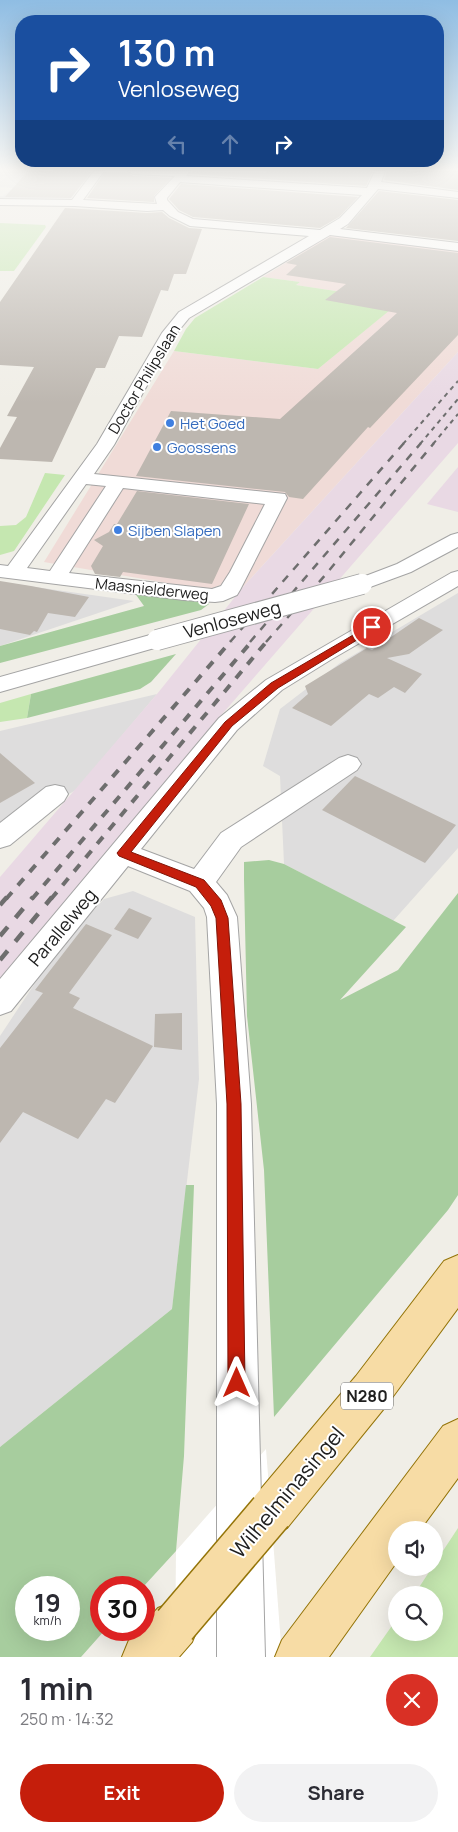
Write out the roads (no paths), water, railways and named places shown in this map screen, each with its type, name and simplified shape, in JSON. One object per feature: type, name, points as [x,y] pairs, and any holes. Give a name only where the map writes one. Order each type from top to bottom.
[{"type":"main road","name":"Wilhelminasingel","points":[[161,1641],[371,1391],[458,1275]]},
{"type":"main road","points":[[299,1657],[458,1441]]},
{"type":"street","name":"Doctor Philipslaan","points":[[7,571],[82,478],[105,445],[169,333],[184,315],[298,248]]},
{"type":"street","points":[[56,578],[118,482],[82,478]]},
{"type":"street","name":"Maasnielderweg","points":[[7,571],[215,596],[229,590],[278,499],[118,482]]},
{"type":"street","name":"Venloseweg","points":[[0,685],[362,584],[404,568],[458,539]]},
{"type":"street","points":[[241,1657],[234,1104],[222,918],[217,904],[200,883],[123,853],[228,724],[274,685],[458,577]]},
{"type":"street","points":[[200,883],[231,840],[348,764]]},
{"type":"street","points":[[0,838],[55,794]]},
{"type":"street","name":"Parallelweg","points":[[0,1002],[123,853]]},
{"type":"railway","points":[[403,444],[458,381]]},
{"type":"railway","points":[[420,444],[458,399]]},
{"type":"railway","points":[[433,444],[458,414]]},
{"type":"railway","points":[[230,642],[404,443]]},
{"type":"railway","points":[[250,642],[421,443]]},
{"type":"railway","points":[[266,642],[327,573],[434,443]]},
{"type":"railway","points":[[6,899],[231,641]]},
{"type":"railway","points":[[32,899],[252,641]]},
{"type":"railway","points":[[51,899],[267,641]]},
{"type":"railway","points":[[0,905],[7,897]]},
{"type":"railway","points":[[0,936],[33,897]]},
{"type":"railway","points":[[0,960],[52,897]]},
{"type":"place","name":"Het Goed","points":[[170,423]]},
{"type":"place","name":"Goossens","points":[[157,447]]},
{"type":"place","name":"Sijben Slapen","points":[[118,530]]}]
